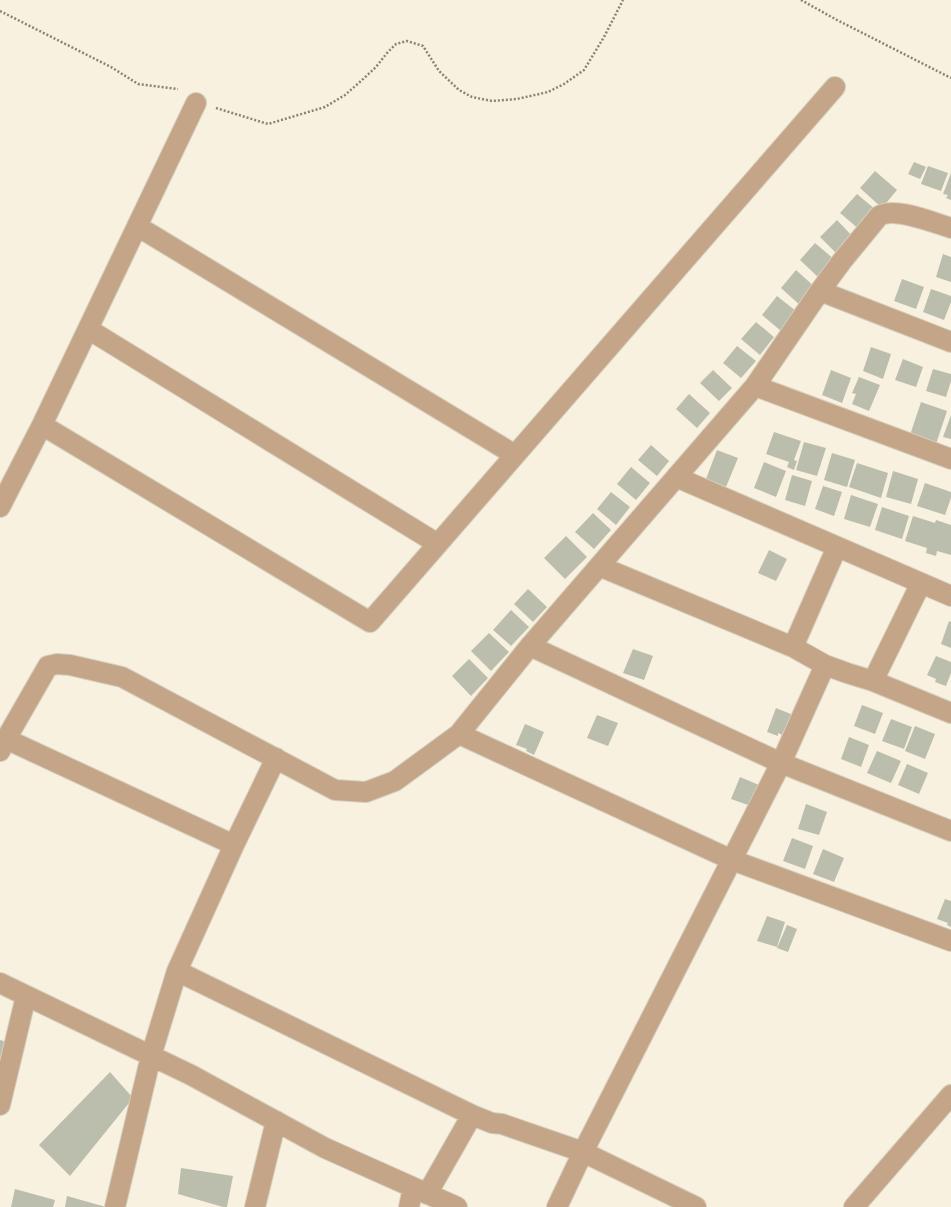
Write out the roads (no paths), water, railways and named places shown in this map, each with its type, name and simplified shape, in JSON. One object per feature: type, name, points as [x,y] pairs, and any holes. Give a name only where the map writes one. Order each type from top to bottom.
[{"type":"street","points":[[42,425],[370,622],[835,87]]},
{"type":"street","points":[[0,507],[42,425],[196,102]]},
{"type":"street","points":[[234,845],[3,745],[48,666],[57,664],[70,665],[122,677],[335,790],[366,792],[395,781],[459,734],[530,646],[755,386],[842,261],[880,216],[891,213],[905,214],[951,228]]},
{"type":"street","points":[[137,226],[515,456]]},
{"type":"street","points":[[820,291],[951,342]]},
{"type":"street","points":[[88,329],[438,544]]},
{"type":"street","points":[[755,386],[951,459]]},
{"type":"street","points":[[676,477],[951,596]]},
{"type":"street","points":[[793,647],[837,547]]},
{"type":"street","points":[[599,566],[793,647],[825,665],[873,681],[951,713]]},
{"type":"street","points":[[873,681],[921,583]]},
{"type":"street","points":[[530,646],[781,763],[951,831]]},
{"type":"street","points":[[557,1207],[583,1152],[781,763],[825,665]]},
{"type":"street","points":[[459,734],[732,860],[951,941]]},
{"type":"street","points":[[115,1207],[151,1056],[177,971],[234,845],[276,758]]},
{"type":"street","points":[[177,971],[472,1115],[492,1123],[502,1124],[583,1152],[696,1207]]},
{"type":"street","points":[[0,983],[191,1075],[325,1148],[436,1199]]},
{"type":"street","points":[[0,1105],[26,996]]},
{"type":"street","points":[[854,1207],[951,1095]]},
{"type":"street","points":[[436,1199],[472,1115]]},
{"type":"street","points":[[255,1207],[276,1121]]},
{"type":"street","points":[[409,1207],[436,1199]]}]
